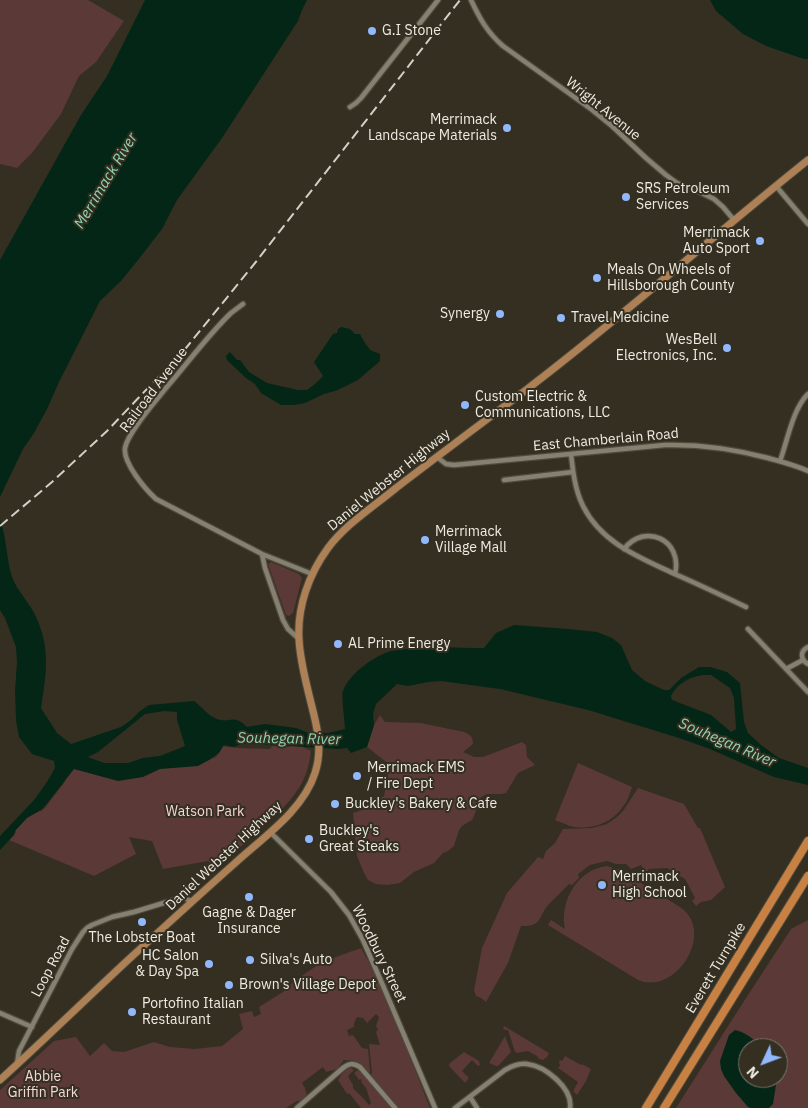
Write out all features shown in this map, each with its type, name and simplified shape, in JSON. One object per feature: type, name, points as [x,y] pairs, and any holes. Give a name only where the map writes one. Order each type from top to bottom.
[{"type":"highway","name":"Everett Turnpike","points":[[646,1108],[808,841]]},
{"type":"highway","name":"Everett Turnpike","points":[[664,1108],[808,876]]},
{"type":"main road","name":"Daniel Webster Highway","points":[[0,1080],[119,968],[298,806],[303,798],[315,774],[318,762],[319,735],[302,663],[298,638],[299,625],[303,599],[312,574],[327,549],[345,529],[437,456],[567,358],[808,160]]},
{"type":"street","points":[[350,107],[366,93],[438,0]]},
{"type":"street","name":"Wright Avenue","points":[[471,0],[484,25],[503,46],[591,109],[666,175],[677,183],[714,199],[724,207],[734,220]]},
{"type":"street","points":[[776,186],[808,224]]},
{"type":"street","name":"Railroad Avenue","points":[[243,304],[231,313],[153,405],[132,432],[125,450],[133,470],[156,498],[262,554],[312,574]]},
{"type":"street","points":[[780,461],[798,409],[808,394]]},
{"type":"street","name":"East Chamberlain Road","points":[[437,456],[446,464],[454,465],[678,445],[745,452],[800,467],[808,471]]},
{"type":"street","points":[[571,454],[578,494],[590,518],[611,540],[624,549],[746,607]]},
{"type":"street","points":[[504,480],[573,472]]},
{"type":"street","points":[[624,549],[641,536],[660,538],[674,552],[677,564],[675,574]]},
{"type":"street","points":[[262,554],[283,620],[288,629],[298,638]]},
{"type":"street","points":[[748,629],[808,692]]},
{"type":"street","points":[[808,647],[802,652],[803,660],[808,664]]},
{"type":"street","points":[[786,669],[803,660]]},
{"type":"street","name":"Woodbury Street","points":[[270,832],[331,892],[349,915],[363,940],[435,1108]]},
{"type":"street","name":"Loop Road","points":[[17,1065],[19,1051],[72,949],[87,928],[104,920],[173,899],[185,898],[192,902]]},
{"type":"street","points":[[0,1013],[32,1027]]},
{"type":"street","points":[[298,1108],[343,1068],[354,1064],[360,1067],[395,1108]]},
{"type":"street","points":[[455,1108],[509,1067],[517,1064],[538,1067],[563,1085],[569,1095],[570,1108]]},
{"type":"street","points":[[470,1097],[477,1108]]},
{"type":"green space","points":[[0,0],[88,0],[124,21],[96,62],[79,76],[61,114],[32,153],[17,168],[0,164]]},
{"type":"green space","points":[[271,562],[299,574],[302,578],[293,613],[289,616],[286,615],[268,564]]},
{"type":"green space","points":[[380,715],[385,722],[421,723],[464,732],[471,736],[473,744],[463,752],[474,757],[483,757],[522,742],[526,745],[527,757],[535,765],[518,773],[506,793],[487,794],[481,797],[472,820],[459,830],[454,846],[443,853],[434,863],[414,872],[400,883],[387,885],[376,884],[368,880],[364,873],[357,856],[353,813],[365,809],[384,796],[390,765],[367,747],[374,725]]},
{"type":"green space","name":"Watson Park","points":[[291,744],[311,751],[308,768],[299,789],[283,808],[216,869],[208,861],[163,869],[152,841],[129,837],[136,854],[94,876],[9,840],[16,832],[15,829],[30,813],[44,809],[64,783],[71,769],[206,761],[216,757],[222,746],[270,749],[272,746],[289,747]]},
{"type":"green space","points":[[578,763],[632,787],[624,806],[612,818],[599,825],[584,828],[570,826],[555,820]]},
{"type":"green space","points":[[638,788],[684,804],[698,828],[700,828],[725,887],[711,900],[701,902],[696,906],[692,901],[695,898],[685,879],[667,868],[649,869],[646,872],[641,865],[631,869],[626,864],[616,864],[607,861],[590,865],[578,874],[579,878],[572,885],[569,884],[549,904],[537,923],[521,926],[508,963],[486,1002],[476,996],[474,990],[482,948],[507,893],[538,857],[543,859],[546,851],[555,843],[563,829],[592,828],[607,824],[623,811]]},
{"type":"green space","points":[[607,866],[620,870],[680,907],[690,918],[694,931],[693,945],[687,958],[678,970],[666,979],[652,982],[638,980],[548,925],[551,920],[565,929],[565,908],[573,888],[587,873]]},
{"type":"green space","points":[[808,920],[808,1108],[676,1108],[791,929]]},
{"type":"green space","name":"Abbie Griffin Park","points":[[361,948],[383,989],[430,1108],[395,1108],[369,1077],[372,1073],[369,1044],[380,1045],[376,1032],[378,1030],[376,1026],[379,1017],[376,1014],[367,1023],[363,1018],[357,1017],[354,1027],[347,1030],[349,1036],[353,1035],[362,1048],[368,1049],[369,1074],[355,1061],[344,1060],[337,1069],[326,1072],[323,1067],[302,1083],[307,1096],[301,1102],[297,1101],[286,1108],[0,1108],[0,1090],[54,1041],[76,1037],[90,1056],[104,1043],[112,1051],[124,1052],[154,1042],[170,1047],[195,1049],[222,1046],[243,1029],[239,1014],[252,1011],[254,1017],[261,1014],[259,1007],[283,992],[293,982],[322,962]]},
{"type":"green space","points":[[504,1026],[549,1053],[547,1057],[543,1060],[528,1051],[515,1052],[508,1030],[503,1028]]},
{"type":"green space","points":[[505,1036],[511,1052],[498,1066],[489,1063]]},
{"type":"green space","points":[[464,1052],[479,1061],[480,1065],[478,1066],[472,1060],[462,1071],[469,1078],[465,1083],[449,1066],[450,1063]]},
{"type":"green space","points":[[565,1056],[591,1069],[577,1095],[573,1091],[578,1082],[558,1068],[560,1060],[562,1061]]},
{"type":"green space","points":[[349,1067],[354,1070],[348,1076],[353,1088],[369,1105],[371,1103],[366,1088],[361,1079],[359,1080],[354,1073],[359,1069],[391,1108],[361,1108],[349,1093],[347,1094],[338,1080]]},
{"type":"water","name":"Merrimack River","points":[[145,0],[307,0],[298,21],[222,138],[177,200],[162,229],[121,281],[100,301],[47,409],[23,449],[0,497],[0,260],[81,115],[107,76]]},
{"type":"water","points":[[710,0],[808,0],[808,59],[766,46],[743,34],[716,11]]},
{"type":"water","points":[[341,327],[350,329],[355,334],[360,334],[370,350],[380,354],[380,361],[358,380],[305,403],[281,405],[261,393],[255,384],[227,360],[226,356],[230,352],[237,360],[240,360],[249,372],[267,383],[298,390],[307,390],[323,376],[314,362],[333,334],[337,333]]},
{"type":"water","name":"Souhegan River","points":[[0,520],[12,577],[33,612],[44,640],[46,673],[41,708],[57,733],[71,744],[121,727],[149,705],[194,701],[214,718],[235,720],[247,727],[265,724],[296,728],[311,734],[345,729],[343,691],[356,672],[378,656],[392,651],[426,647],[484,648],[496,633],[514,625],[597,632],[612,638],[621,645],[632,670],[645,681],[664,690],[669,690],[681,678],[699,667],[710,667],[727,672],[740,683],[744,722],[748,733],[779,758],[808,768],[808,785],[774,777],[710,749],[588,710],[500,689],[441,681],[408,686],[397,684],[376,704],[373,714],[374,725],[367,747],[351,753],[347,748],[256,744],[241,744],[234,747],[224,745],[219,753],[198,766],[160,769],[143,777],[118,781],[74,769],[45,806],[27,818],[0,850],[0,836],[34,800],[55,768],[54,761],[32,754],[19,737],[16,720],[15,691],[16,647],[0,610]],"holes":[[[711,675],[730,688],[734,698],[736,729],[731,732],[711,715],[672,700],[671,696],[680,684],[693,677]],[[164,711],[177,712],[177,720],[185,746],[160,756],[143,758],[128,763],[104,763],[88,757],[98,752],[145,714]]]},
{"type":"water","points":[[735,1030],[751,1038],[738,1038],[738,1088],[775,1088],[773,1104],[769,1108],[748,1107],[724,1076],[720,1061],[729,1035]]},
{"type":"railway","points":[[0,526],[52,482],[107,431],[186,348],[255,263],[460,0]]},
{"type":"place","name":"G.I Stone","points":[[372,31]]},
{"type":"place","name":"Merrimack Landscape Materials","points":[[507,128]]},
{"type":"place","name":"SRS Petroleum Services","points":[[626,197]]},
{"type":"place","name":"Merrimack Auto Sport","points":[[760,241]]},
{"type":"place","name":"Meals On Wheels of Hillsborough County","points":[[597,278]]},
{"type":"place","name":"Synergy","points":[[500,314]]},
{"type":"place","name":"Travel Medicine","points":[[561,318]]},
{"type":"place","name":"WesBell Electronics, Inc.","points":[[727,348]]},
{"type":"place","name":"Custom Electric & Communications, LLC","points":[[465,405]]},
{"type":"place","name":"Merrimack Village Mall","points":[[425,540]]},
{"type":"place","name":"AL Prime Energy","points":[[338,644]]},
{"type":"place","name":"Merrimack EMS / Fire Dept","points":[[357,776]]},
{"type":"place","name":"Buckley's Bakery & Cafe","points":[[335,804]]},
{"type":"place","name":"Buckley's Great Steaks","points":[[309,839]]},
{"type":"place","name":"Merrimack High School","points":[[602,885]]},
{"type":"place","name":"Gagne & Dager Insurance","points":[[249,897]]},
{"type":"place","name":"The Lobster Boat","points":[[142,922]]},
{"type":"place","name":"Silva's Auto","points":[[250,960]]},
{"type":"place","name":"HC Salon & Day Spa","points":[[209,964]]},
{"type":"place","name":"Brown's Village Depot","points":[[229,985]]},
{"type":"place","name":"Portofino Italian Restaurant","points":[[132,1012]]}]
